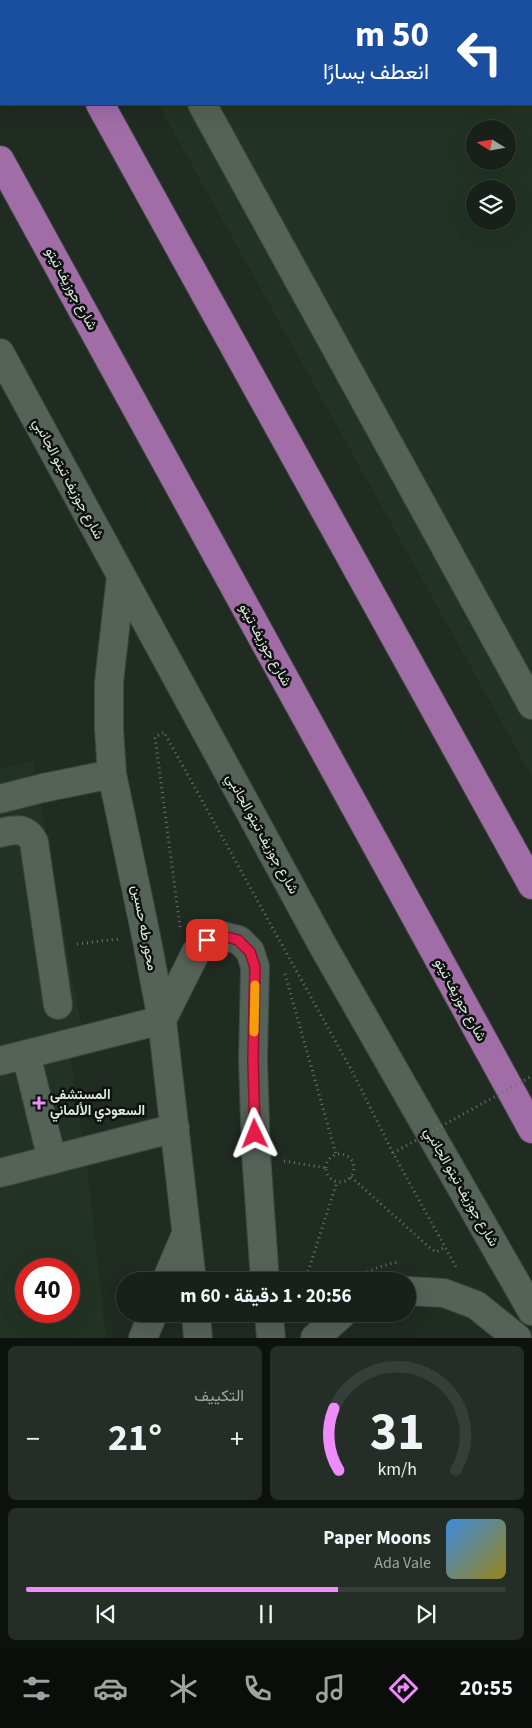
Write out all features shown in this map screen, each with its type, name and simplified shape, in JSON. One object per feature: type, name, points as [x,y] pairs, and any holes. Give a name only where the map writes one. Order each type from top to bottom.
[{"type":"highway","points":[[101,105],[532,885]]},
{"type":"highway","name":"شارع جوزيف تيتو","points":[[0,160],[532,1129]]},
{"type":"street","points":[[203,105],[532,705]]},
{"type":"street","name":"شارع جوزيف تيتو الجانبي","points":[[0,353],[323,946],[532,1311]]},
{"type":"street","name":"محور طه حسين","points":[[121,576],[109,682],[108,729],[112,774],[162,1020],[191,1272]]},
{"type":"street","points":[[0,799],[112,774]]},
{"type":"street","points":[[0,833],[18,829],[25,831],[34,842],[58,1005]]},
{"type":"street","points":[[52,1160],[13,1058],[162,1020],[196,952],[207,940],[223,936],[238,940],[250,952],[255,967],[253,1060],[256,1153],[264,1272]]},
{"type":"street","points":[[0,1173],[174,1128]]},
{"type":"street","points":[[170,1272],[187,1232]]},
{"type":"street","points":[[416,1291],[444,1293],[476,1305],[516,1338]]},
{"type":"street","points":[[143,1338],[150,1322]]},
{"type":"street","points":[[269,1322],[271,1338]]},
{"type":"street","points":[[315,1338],[333,1322]]},
{"type":"path","points":[[181,932],[155,738],[164,732],[353,1073],[393,1153],[457,1268]]},
{"type":"path","points":[[283,966],[336,1154]]},
{"type":"path","points":[[393,1153],[532,1076]]},
{"type":"path","points":[[336,1154],[348,1155],[353,1160],[355,1166],[351,1177],[347,1181],[337,1182],[327,1174],[326,1168],[331,1157],[336,1154]]},
{"type":"path","points":[[282,1160],[326,1168]]},
{"type":"path","points":[[351,1177],[430,1248],[436,1252],[445,1247]]},
{"type":"path","points":[[308,1272],[337,1182]]},
{"type":"shaded area","points":[[159,105],[532,105],[532,777]]},
{"type":"shaded area","name":"المستشفى السعودي الألماني","points":[[33,761],[82,1030],[67,1034],[88,1173],[106,1338],[0,1338],[0,769]]},
{"type":"slow traffic","points":[[254,1032],[255,985]]},
{"type":"place","name":"المستشفى السعودي الألماني","points":[[39,1103]]},
{"type":"route","points":[[207,940],[223,936],[238,940],[250,952],[255,967],[253,1060],[255,1134]]}]
